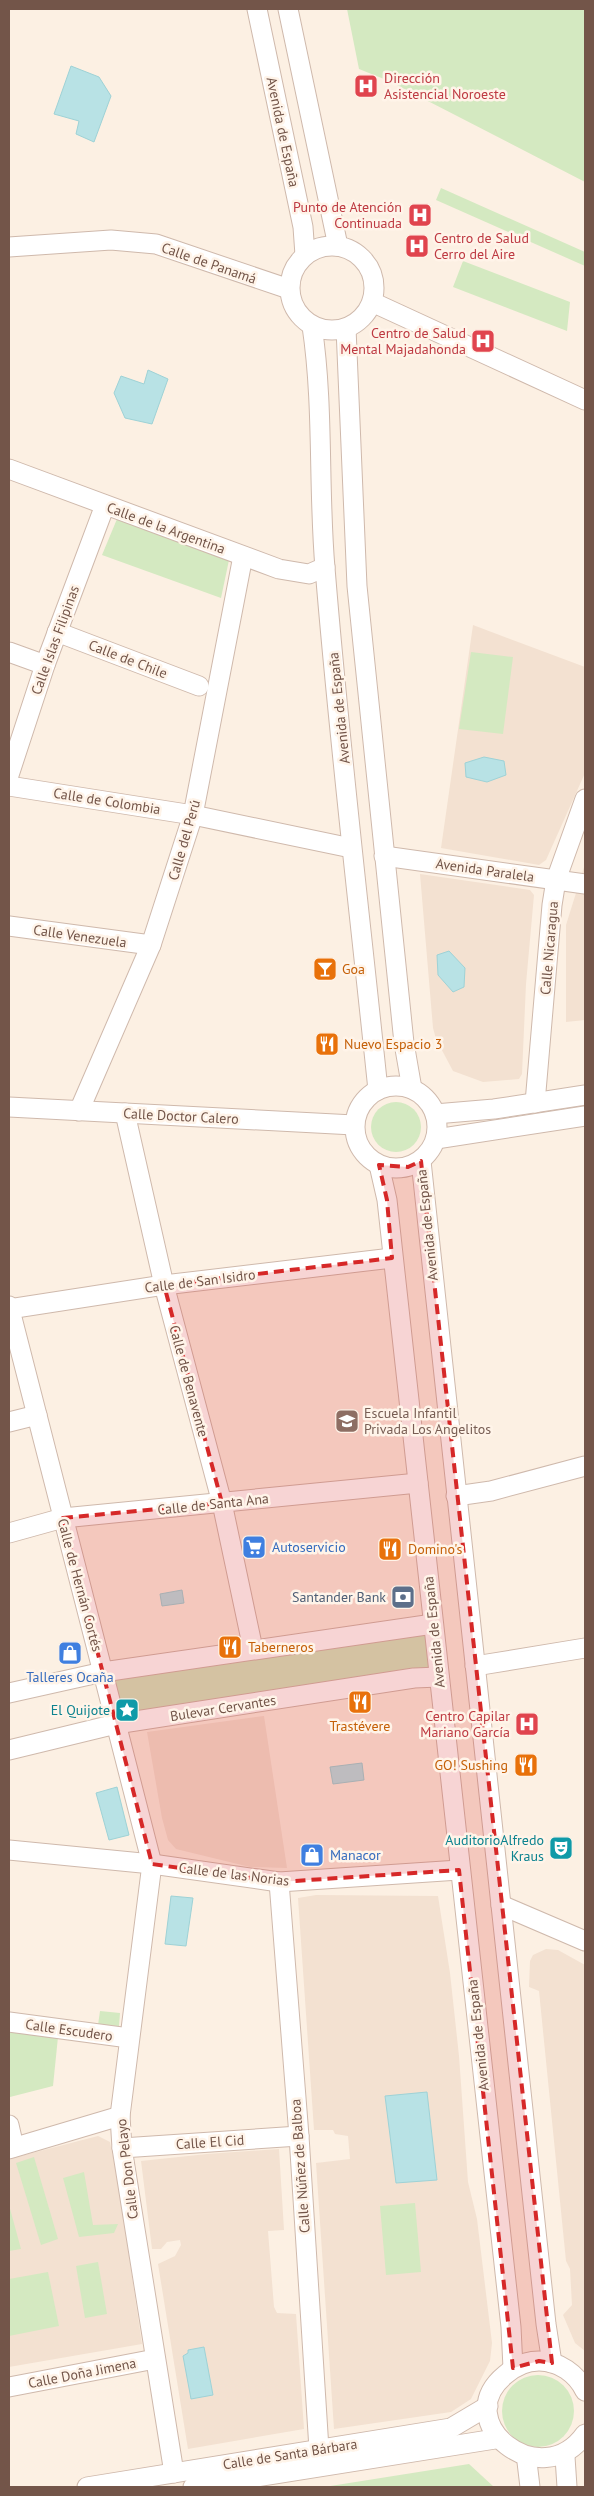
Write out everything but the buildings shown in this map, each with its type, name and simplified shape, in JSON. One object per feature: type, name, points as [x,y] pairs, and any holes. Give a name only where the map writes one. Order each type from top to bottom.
[{"type":"street","name":"Avenida de España","points":[[257,9],[303,226],[305,255]]},
{"type":"street","points":[[288,9],[338,246]]},
{"type":"street","name":"Calle de Panamá","points":[[9,247],[111,240],[156,244],[289,290]]},
{"type":"street","points":[[338,246],[353,251],[364,260],[372,273],[374,288],[372,302],[366,314],[346,328],[334,331],[312,326],[300,316],[292,304],[289,290],[291,277],[296,265],[305,255],[321,247],[338,246]]},
{"type":"street","points":[[372,302],[585,400]]},
{"type":"street","name":"Avenida de España","points":[[312,326],[317,362],[325,567],[351,848],[378,1090]]},
{"type":"street","points":[[346,328],[357,586],[404,1042],[412,1089]]},
{"type":"street","name":"Calle de la Argentina","points":[[9,469],[279,569],[309,574],[325,567]]},
{"type":"street","name":"Calle Islas Filipinas","points":[[9,775],[45,664],[105,505]]},
{"type":"street","name":"Calle del Perú","points":[[79,1111],[151,945],[193,815],[243,556]]},
{"type":"street","name":"Calle de Chile","points":[[57,632],[198,686]]},
{"type":"street","points":[[9,652],[45,664]]},
{"type":"street","name":"Calle de Colombia","points":[[9,786],[193,815],[351,848]]},
{"type":"street","name":"Calle Nicaragua","points":[[535,1102],[552,905],[556,880],[585,798]]},
{"type":"street","name":"Avenida Paralela","points":[[384,856],[585,884]]},
{"type":"street","name":"Calle Venezuela","points":[[9,926],[151,945]]},
{"type":"street","points":[[395,1086],[412,1089],[426,1099],[435,1114],[438,1126],[436,1139],[421,1161],[408,1167],[393,1168],[379,1165],[370,1160],[358,1144],[354,1125],[359,1108],[364,1100],[378,1090],[395,1086]]},
{"type":"street","points":[[435,1114],[585,1095]]},
{"type":"street","name":"Calle Doctor Calero","points":[[9,1106],[354,1125]]},
{"type":"street","name":"Calle de Benavente","points":[[125,1113],[164,1285],[222,1503],[253,1649]]},
{"type":"street","points":[[436,1139],[585,1116]]},
{"type":"street","name":"Avenida de España","points":[[421,1161],[546,2324],[552,2363]]},
{"type":"street","name":"Avenida de España","points":[[379,1165],[387,1200],[459,1870],[510,2318],[513,2368]]},
{"type":"street","name":"Calle de San Isidro","points":[[9,1308],[164,1285],[392,1258]]},
{"type":"street","name":"Calle de Hernán Cortés","points":[[9,1308],[152,1864]]},
{"type":"street","points":[[9,1422],[37,1415]]},
{"type":"street","points":[[456,1496],[491,1491],[585,1466]]},
{"type":"street","name":"Calle de Santa Ana","points":[[9,1533],[63,1518],[418,1483]]},
{"type":"street","points":[[9,1693],[103,1672],[433,1624]]},
{"type":"street","points":[[475,1666],[585,1648]]},
{"type":"street","name":"Bulevar Cervantes","points":[[9,1750],[116,1724],[414,1678],[439,1677]]},
{"type":"street","name":"Calle de las Norias","points":[[9,1850],[152,1864],[279,1882],[459,1870]]},
{"type":"street","name":"Calle Don Pelayo","points":[[152,1864],[120,2116],[122,2148],[174,2472]]},
{"type":"street","name":"Calle Núñez de Balboa","points":[[279,1882],[319,2450]]},
{"type":"street","points":[[501,1905],[585,1941]]},
{"type":"street","name":"Calle Escudero","points":[[9,2022],[129,2038]]},
{"type":"street","points":[[9,2125],[12,2148],[120,2116]]},
{"type":"street","name":"Calle El Cid","points":[[122,2148],[298,2136]]},
{"type":"street","name":"Calle Doña Jimena","points":[[9,2387],[155,2359]]},
{"type":"street","points":[[584,2384],[568,2370],[552,2363],[539,2361],[513,2368],[501,2378],[492,2391],[488,2406],[489,2423],[495,2439],[509,2454],[527,2462],[540,2464],[566,2457],[578,2446],[585,2434]]},
{"type":"street","name":"Calle de Santa Bárbara","points":[[87,2487],[451,2428],[488,2406]]},
{"type":"street","name":"Calle de Santa Bárbara","points":[[193,2487],[495,2439]]},
{"type":"street","points":[[566,2457],[566,2487]]},
{"type":"street","points":[[527,2462],[530,2487]]},
{"type":"highlighted area","points":[[421,1161],[552,2363],[539,2361],[513,2368],[459,1870],[279,1882],[152,1864],[63,1518],[222,1503],[164,1285],[392,1258],[387,1200],[379,1165],[408,1167]]},
{"type":"shaded area","points":[[473,625],[585,667],[585,773],[546,860],[539,865],[441,848]]},
{"type":"shaded area","points":[[585,864],[585,1020],[566,1022],[566,925]]},
{"type":"shaded area","points":[[420,874],[530,890],[534,895],[526,984],[522,1074],[519,1079],[483,1082],[453,1071],[436,1039],[433,1028]]},
{"type":"shaded area","points":[[264,1716],[287,1868],[250,1867],[176,1849],[168,1840],[162,1818],[147,1732]]},
{"type":"shaded area","points":[[316,1895],[438,1896],[450,1973],[459,2056],[468,2182],[477,2219],[492,2343],[490,2361],[471,2399],[451,2412],[334,2429],[316,2163],[350,2159],[348,2136],[335,2134],[333,2130],[314,2130],[298,1898]]},
{"type":"shaded area","points":[[546,1949],[558,1950],[585,1965],[585,2351],[575,2343],[563,2315],[572,2305],[570,2269],[566,2261],[539,1991],[529,1987],[530,1961],[533,1955]]},
{"type":"shaded area","points":[[98,2136],[110,2142],[118,2181],[142,2344],[9,2367],[9,2159]]},
{"type":"shaded area","points":[[279,2149],[284,2230],[268,2231],[274,2307],[277,2313],[296,2314],[304,2429],[188,2449],[158,2264],[175,2256],[181,2245],[180,2240],[167,2242],[161,2249],[152,2249],[141,2161]]},
{"type":"green space","points":[[347,9],[585,9],[585,182],[389,81],[359,69]]},
{"type":"green space","points":[[441,188],[585,252],[585,266],[436,200]]},
{"type":"green space","points":[[463,261],[570,302],[567,331],[453,287]]},
{"type":"green space","points":[[117,519],[229,560],[221,598],[102,555]]},
{"type":"green space","points":[[471,652],[513,657],[503,734],[459,729]]},
{"type":"green space","points":[[396,1102],[410,1106],[417,1113],[421,1127],[417,1141],[410,1148],[396,1152],[382,1148],[375,1141],[371,1127],[375,1113],[382,1106]]},
{"type":"green space","points":[[426,1634],[430,1673],[121,1718],[112,1675]]},
{"type":"green space","points":[[100,2011],[120,2013],[119,2026],[98,2025]]},
{"type":"green space","points":[[9,2030],[58,2037],[53,2086],[10,2097]]},
{"type":"green space","points":[[34,2157],[58,2239],[41,2245],[16,2163]]},
{"type":"green space","points":[[84,2172],[93,2225],[118,2224],[114,2233],[79,2237],[63,2178]]},
{"type":"green space","points":[[415,2203],[421,2272],[386,2275],[380,2206]]},
{"type":"green space","points":[[9,2205],[21,2249],[9,2251]]},
{"type":"green space","points":[[98,2262],[107,2314],[85,2318],[76,2266]]},
{"type":"green space","points":[[48,2272],[59,2326],[9,2336],[9,2279]]},
{"type":"green space","points":[[545,2375],[564,2385],[572,2397],[574,2411],[572,2425],[564,2437],[552,2445],[531,2447],[512,2437],[504,2425],[502,2404],[512,2385],[524,2377]]},
{"type":"green space","points":[[469,2464],[494,2487],[324,2487]]},
{"type":"water","points":[[71,66],[99,77],[111,96],[94,142],[76,134],[79,121],[54,114]]},
{"type":"water","points":[[148,370],[168,379],[152,424],[125,418],[114,393],[121,376],[144,384]]},
{"type":"water","points":[[484,757],[504,761],[506,775],[487,782],[466,777],[465,763]]},
{"type":"water","points":[[449,951],[465,968],[464,987],[453,992],[438,975],[437,955]]},
{"type":"water","points":[[182,1590],[184,1603],[162,1606],[160,1594]]},
{"type":"water","points":[[362,1763],[364,1780],[333,1784],[330,1767]]},
{"type":"water","points":[[117,1787],[129,1835],[109,1840],[96,1793]]},
{"type":"water","points":[[171,1896],[193,1898],[186,1946],[165,1944]]},
{"type":"water","points":[[427,2092],[437,2180],[396,2183],[385,2096]]},
{"type":"water","points":[[204,2347],[213,2395],[191,2399],[183,2356],[188,2353],[188,2350]]},
{"type":"place","name":"Dirección Asistencial Noroeste","points":[[366,86]]},
{"type":"place","name":"Punto de Atención Continuada","points":[[420,215]]},
{"type":"place","name":"Centro de Salud Cerro del Aire","points":[[417,246]]},
{"type":"place","name":"Centro de Salud Mental Majadahonda","points":[[483,341]]},
{"type":"place","name":"Goa","points":[[325,969]]},
{"type":"place","name":"Nuevo Espacio 3","points":[[327,1044]]},
{"type":"place","name":"Escuela Infantil Privada Los Angelitos","points":[[347,1421]]},
{"type":"place","name":"Autoservicio","points":[[254,1547]]},
{"type":"place","name":"Domino's","points":[[390,1549]]},
{"type":"place","name":"Santander Bank","points":[[403,1597]]},
{"type":"place","name":"Taberneros","points":[[230,1647]]},
{"type":"place","name":"Talleres Ocaña","points":[[70,1653]]},
{"type":"place","name":"Trastévere","points":[[360,1702]]},
{"type":"place","name":"El Quijote","points":[[127,1710]]},
{"type":"place","name":"Centro Capilar Mariano García","points":[[527,1724]]},
{"type":"place","name":"GO! Sushing","points":[[526,1765]]},
{"type":"place","name":"AuditorioAlfredo Kraus","points":[[561,1848]]},
{"type":"place","name":"Manacor","points":[[312,1855]]}]
